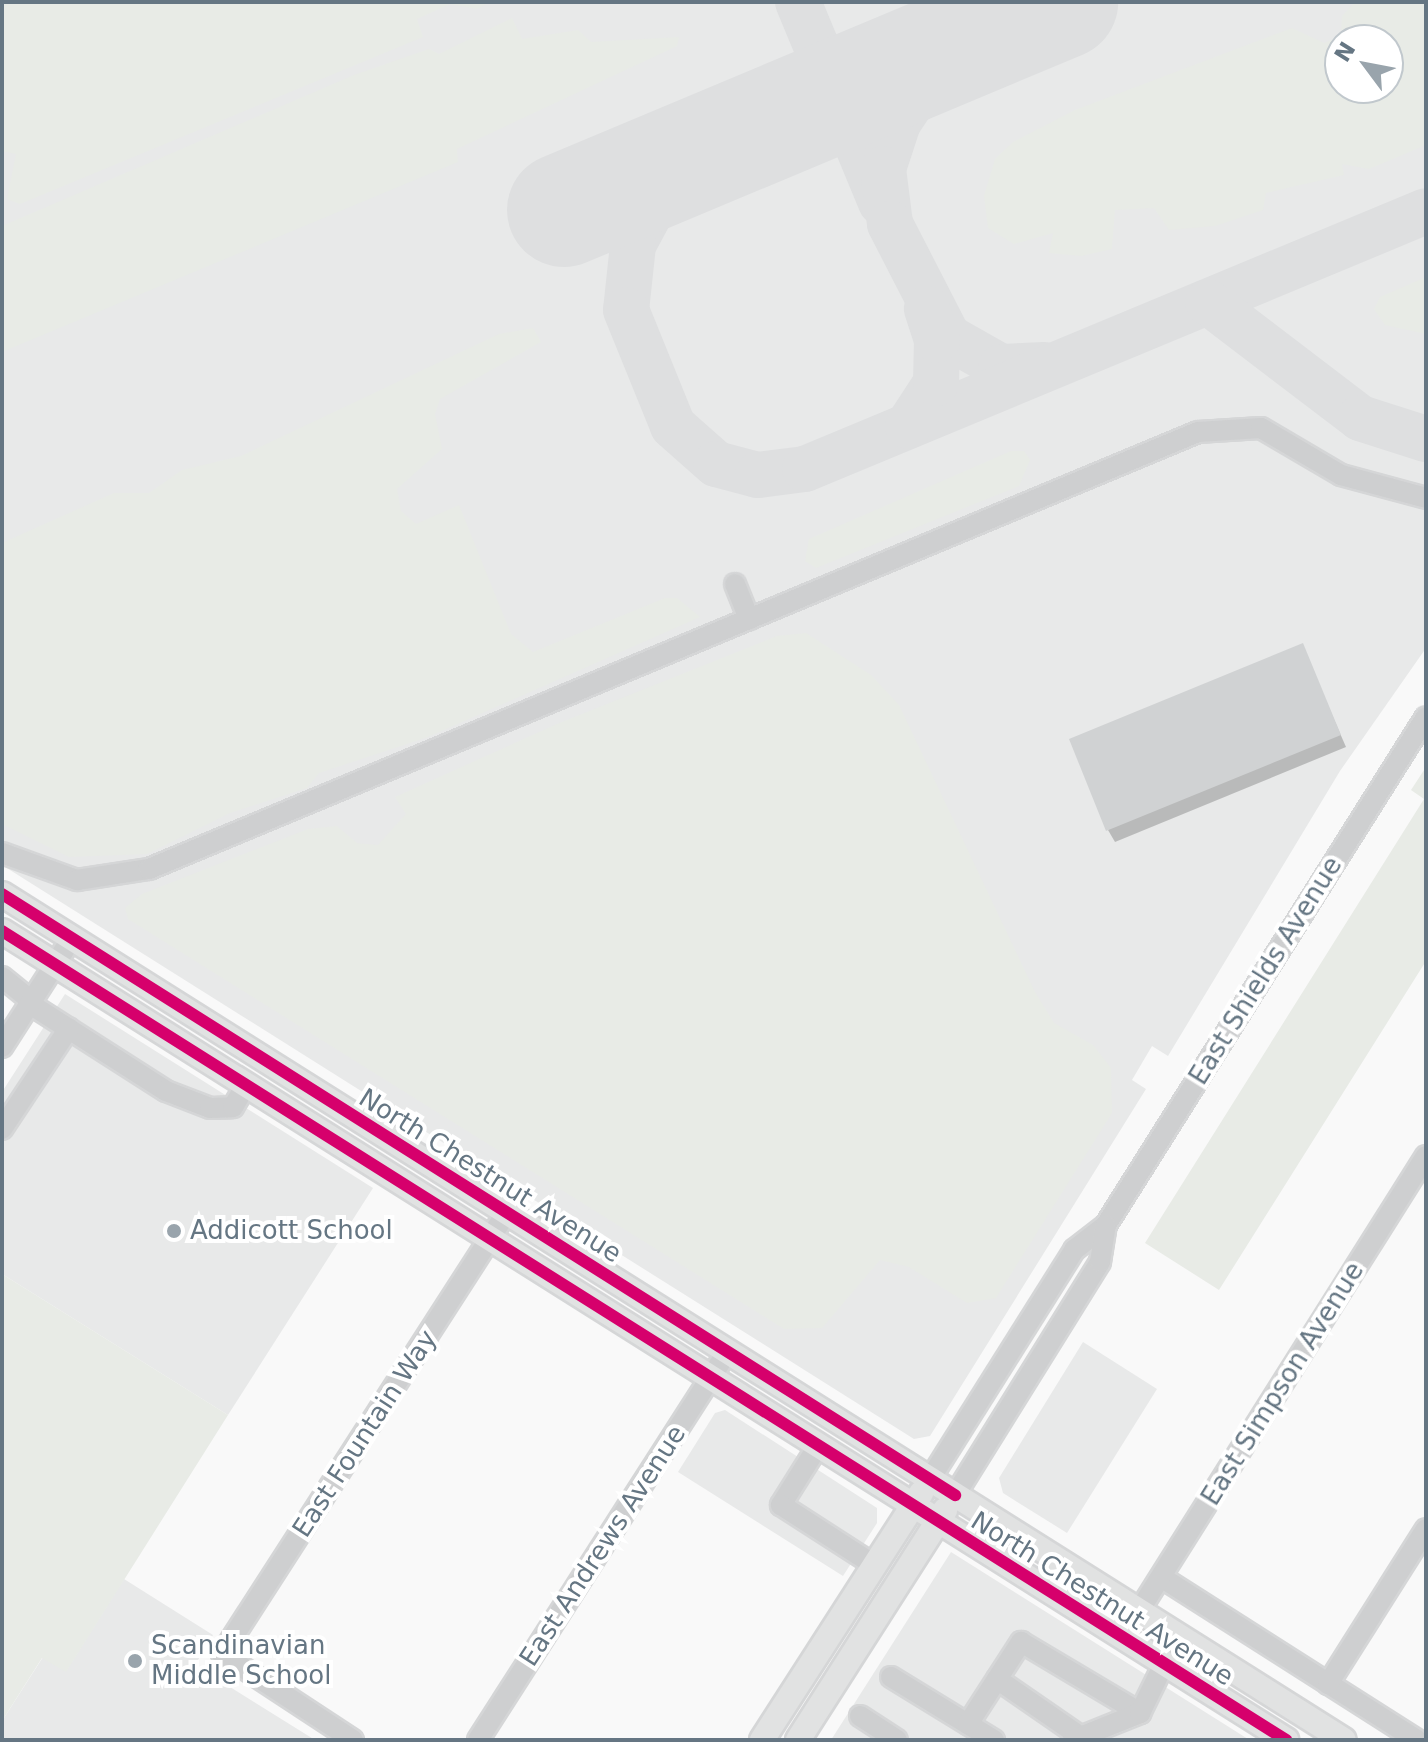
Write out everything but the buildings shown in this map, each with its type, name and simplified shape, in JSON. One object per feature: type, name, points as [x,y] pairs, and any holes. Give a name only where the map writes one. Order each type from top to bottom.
[{"type":"main road","name":"North Chestnut Avenue","points":[[2,894],[1344,1740]]},
{"type":"main road","name":"North Chestnut Avenue","points":[[2,931],[1286,1740]]},
{"type":"main road","name":"East Shields Avenue","points":[[762,1740],[930,1479]]},
{"type":"main road","name":"East Shields Avenue","points":[[798,1740],[955,1495]]},
{"type":"main road","points":[[1164,1664],[1183,1656],[1252,1699],[1314,1722]]},
{"type":"street","points":[[2,853],[77,880],[149,869],[749,619],[1226,425],[1261,428],[1341,475],[1426,498]]},
{"type":"street","points":[[735,584],[749,619]]},
{"type":"street","name":"East Shields Avenue","points":[[930,1479],[1074,1250],[1106,1225],[1426,717]]},
{"type":"street","points":[[2,1047],[72,938]]},
{"type":"street","points":[[2,977],[31,1002],[166,1091],[221,1112],[246,1085]]},
{"type":"street","points":[[2,1129],[69,1028]]},
{"type":"street","name":"East Simpson Avenue","points":[[1139,1611],[1426,1156]]},
{"type":"street","name":"East Fountain Way","points":[[353,1740],[222,1654],[507,1212]]},
{"type":"street","name":"East Shields Avenue","points":[[955,1495],[1100,1262],[1106,1225]]},
{"type":"street","name":"East Andrews Avenue","points":[[478,1740],[727,1352]]},
{"type":"street","points":[[818,1446],[781,1505],[874,1565]]},
{"type":"street","points":[[1328,1684],[1426,1529]]},
{"type":"street","points":[[1161,1577],[1417,1740]]},
{"type":"street","points":[[968,1724],[1021,1642],[1140,1713]]},
{"type":"street","points":[[997,1679],[1077,1738],[1140,1713],[1164,1664]]},
{"type":"street","points":[[891,1677],[994,1740]]},
{"type":"street","points":[[860,1716],[897,1740]]},
{"type":"shaded area","points":[[2,2],[1426,2],[1426,648],[1340,771],[1168,1056],[1152,1046],[1132,1080],[1146,1089],[930,1436],[914,1439],[2,865]]},
{"type":"shaded area","points":[[2,2],[490,2],[477,9],[450,4],[417,19],[423,37],[20,204],[7,199],[16,154],[2,151]]},
{"type":"shaded area","points":[[1355,2],[1426,2],[1426,145],[1369,169],[1342,164],[1344,175],[1266,193],[1263,210],[1215,226],[1169,230],[1154,208],[1115,210],[1112,249],[1081,256],[1049,253],[1053,233],[1014,244],[988,228],[984,196],[995,159],[1013,142],[1075,110],[1292,28],[1324,43],[1324,104],[1404,104],[1404,24],[1342,24],[1342,16]]},
{"type":"shaded area","points":[[512,18],[522,39],[578,30],[591,42],[679,37],[677,46],[457,149],[458,162],[2,352],[2,226],[354,75],[429,49],[439,54]]},
{"type":"shaded area","points":[[1426,277],[1426,334],[1385,325],[1374,309],[1380,297]]},
{"type":"shaded area","points":[[533,328],[541,342],[440,399],[435,414],[442,449],[397,489],[401,511],[416,524],[459,505],[511,634],[533,652],[665,598],[677,598],[700,617],[428,737],[319,773],[307,788],[230,813],[147,854],[69,857],[2,824],[2,543],[114,493],[149,493],[182,470],[241,456],[499,334]]},
{"type":"shaded area","points":[[1011,451],[1024,451],[1030,460],[1019,486],[816,568],[805,561],[809,539]]},
{"type":"shaded area","points":[[806,633],[871,675],[899,705],[1035,992],[1054,1023],[1093,1045],[1111,1068],[1112,1113],[996,1298],[967,1303],[909,1267],[880,1260],[822,1328],[784,1329],[128,919],[125,908],[142,894],[308,829],[337,826],[357,843],[378,845],[406,814],[395,797],[557,724],[777,636]]},
{"type":"shaded area","points":[[1426,767],[1426,961],[1219,1290],[1145,1243],[1424,799],[1411,790]]},
{"type":"shaded area","name":"Addicott School","points":[[65,994],[373,1188],[228,1415],[2,1274],[2,1092]]},
{"type":"shaded area","points":[[2,1274],[228,1415],[66,1672],[42,1658],[2,1721]]},
{"type":"shaded area","points":[[1083,1342],[1157,1389],[1067,1533],[1003,1493],[999,1478]]},
{"type":"shaded area","points":[[725,1410],[877,1508],[877,1523],[843,1576],[678,1472],[715,1413]]},
{"type":"shaded area","points":[[951,1552],[1248,1739],[831,1740]]},
{"type":"shaded area","name":"Scandinavian Middle School","points":[[124,1579],[213,1635],[195,1665],[315,1740],[2,1740],[2,1721],[43,1657],[66,1671]]},
{"type":"taxiway","points":[[798,2],[881,202]]},
{"type":"taxiway","points":[[979,36],[930,75],[898,123],[883,169],[890,224],[948,337],[1001,367],[1044,365]]},
{"type":"taxiway","points":[[677,163],[633,245],[626,310],[673,426],[716,464],[758,475],[805,469],[1426,211]]},
{"type":"taxiway","points":[[1208,302],[1360,418],[1426,439]]},
{"type":"taxiway","points":[[908,426],[936,383],[937,340],[927,309]]},
{"type":"runway","points":[[564,210],[1061,2]]},
{"type":"cycle path","points":[[2,894],[955,1495]]},
{"type":"cycle path","points":[[2,931],[1286,1740]]},
{"type":"place","name":"Addicott School","points":[[174,1231]]},
{"type":"place","name":"Scandinavian Middle School","points":[[135,1661]]}]
